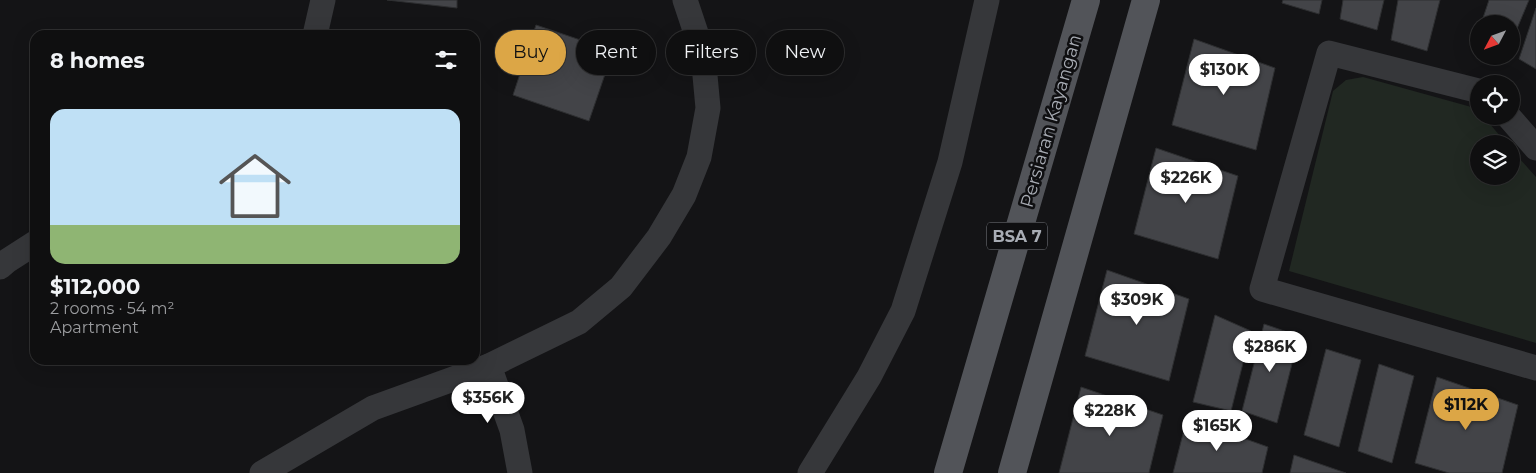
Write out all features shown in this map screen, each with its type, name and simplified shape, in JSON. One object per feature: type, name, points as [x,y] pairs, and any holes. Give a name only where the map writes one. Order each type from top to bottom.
[{"type":"main road","name":"Persiaran Kayangan","points":[[948,473],[1086,0]]},
{"type":"main road","points":[[1012,473],[1146,0]]},
{"type":"street","points":[[316,30],[323,0]]},
{"type":"street","points":[[262,473],[373,408],[489,366],[579,322],[622,287],[659,237],[684,195],[699,157],[708,108],[703,54],[685,0]]},
{"type":"street","points":[[810,473],[869,377],[903,311],[950,162],[987,0]]},
{"type":"street","points":[[1470,89],[1329,53],[1262,289],[1536,368]]},
{"type":"street","points":[[1516,125],[1536,148]]},
{"type":"street","points":[[0,267],[7,260],[30,246]]},
{"type":"street","points":[[489,366],[512,430],[520,473]]},
{"type":"shaded area","points":[[1363,77],[1470,107],[1470,125],[1491,125],[1499,135],[1470,135],[1470,185],[1520,185],[1520,159],[1536,177],[1536,343],[1289,271],[1333,91],[1346,80]]},
{"type":"building","points":[[387,0],[457,0],[457,8]]},
{"type":"building","points":[[1283,0],[1322,0],[1319,14],[1282,3]]},
{"type":"building","points":[[1343,0],[1384,0],[1377,30],[1340,19]]},
{"type":"building","points":[[1398,0],[1440,0],[1427,51],[1391,40]]},
{"type":"building","points":[[1489,0],[1529,0],[1520,22],[1520,15],[1484,15]]},
{"type":"building","points":[[1536,8],[1536,69],[1520,60]]},
{"type":"building","points":[[536,25],[551,30],[534,30]]},
{"type":"building","points":[[566,35],[576,39],[576,75],[605,75],[589,121],[513,95],[520,75],[566,75]]},
{"type":"building","points":[[1194,39],[1275,68],[1256,150],[1172,125]]},
{"type":"building","points":[[1156,148],[1238,176],[1218,259],[1134,234]]},
{"type":"building","points":[[1107,270],[1189,299],[1169,381],[1085,356]]},
{"type":"building","points":[[1215,315],[1251,331],[1231,411],[1193,402]]},
{"type":"building","points":[[1264,324],[1299,336],[1277,423],[1242,411]]},
{"type":"building","points":[[1326,349],[1361,360],[1339,447],[1304,435]]},
{"type":"building","points":[[1379,364],[1414,376],[1392,463],[1358,451]]},
{"type":"building","points":[[1437,377],[1518,405],[1502,473],[1449,473],[1415,463]]},
{"type":"building","points":[[1081,387],[1163,415],[1149,473],[1059,473]]},
{"type":"building","points":[[1187,418],[1268,447],[1262,473],[1173,473]]},
{"type":"building","points":[[1294,455],[1346,473],[1290,473]]}]
